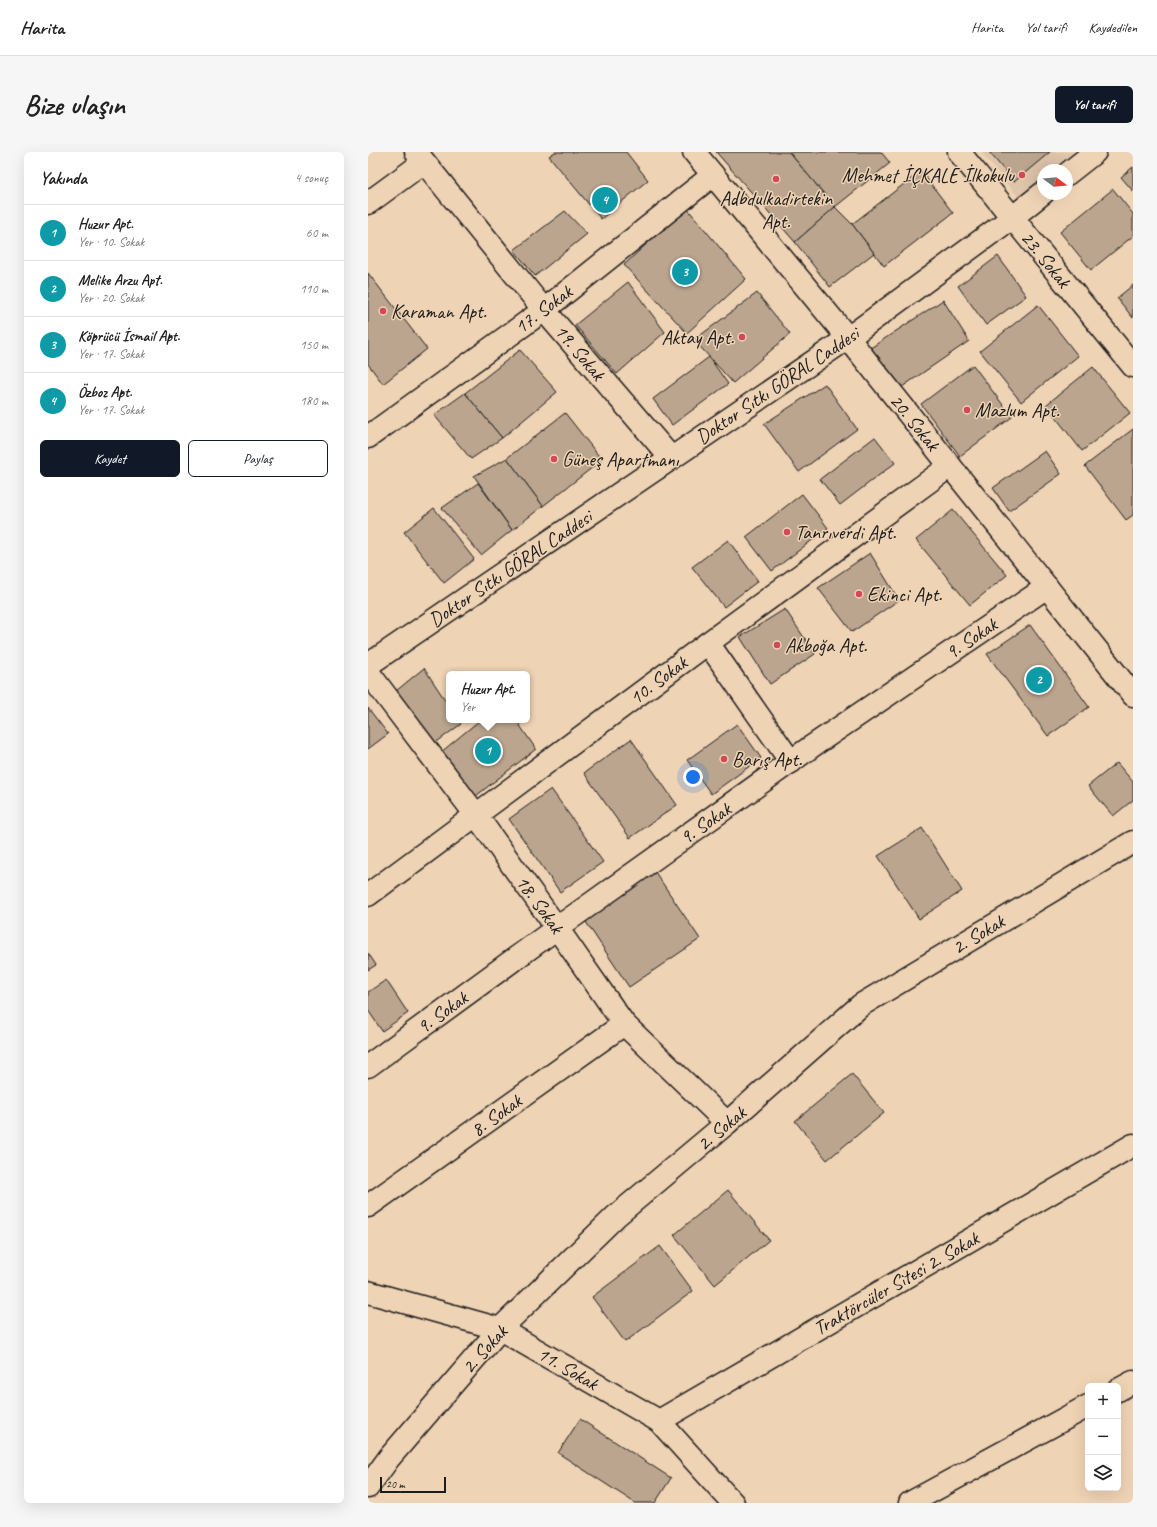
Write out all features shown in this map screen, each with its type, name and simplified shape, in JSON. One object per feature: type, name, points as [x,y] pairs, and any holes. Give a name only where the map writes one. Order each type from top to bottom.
[{"type":"street","name":"20. Sokak","points":[[694,152],[848,338],[1133,695]]},
{"type":"street","name":"23. Sokak","points":[[959,152],[1133,366]]},
{"type":"street","points":[[1073,169],[1095,152]]},
{"type":"street","points":[[368,203],[420,157]]},
{"type":"street","name":"19. Sokak","points":[[420,157],[544,310],[670,458]]},
{"type":"street","name":"17. Sokak","points":[[368,437],[544,310],[712,175]]},
{"type":"street","name":"Doktor Sıtkı GÖRAL Caddesi","points":[[368,665],[848,338],[1037,198]]},
{"type":"street","name":"10. Sokak","points":[[368,895],[950,466]]},
{"type":"street","name":"9. Sokak","points":[[368,1066],[791,762],[1046,587]]},
{"type":"street","points":[[708,643],[791,762]]},
{"type":"street","name":"18. Sokak","points":[[368,672],[476,815],[558,928],[624,1024],[727,1123]]},
{"type":"street","name":"2. Sokak","points":[[368,1487],[388,1458],[500,1330],[616,1216],[727,1123],[861,1005],[1133,842]]},
{"type":"street","name":"8. Sokak","points":[[368,1206],[624,1024]]},
{"type":"street","name":"Traktörcüler Sitesi 2. Sokak","points":[[659,1421],[1133,1146]]},
{"type":"street","name":"11. Sokak","points":[[368,1292],[500,1330],[659,1421],[733,1503]]},
{"type":"street","points":[[1121,1388],[1133,1382]]},
{"type":"street","points":[[910,1503],[1085,1408]]},
{"type":"shaded area","name":"Mehmet İÇKALE İlkokulu","points":[[981,152],[1077,152],[1062,164],[1037,164],[1037,184],[1019,198]]},
{"type":"building","points":[[555,152],[626,152],[648,180],[601,219],[549,156]]},
{"type":"building","name":"Adbdulkadirtekin Apt.","points":[[716,152],[789,152],[835,207],[795,242]]},
{"type":"building","points":[[789,152],[881,152],[890,163],[835,207]]},
{"type":"building","points":[[989,152],[1050,152],[1014,182]]},
{"type":"building","points":[[1133,167],[1133,191],[1121,177]]},
{"type":"building","points":[[921,171],[953,213],[884,266],[852,224]]},
{"type":"building","points":[[1113,189],[1133,214],[1133,236],[1091,270],[1060,232]]},
{"type":"building","points":[[686,207],[746,279],[687,333],[624,265]]},
{"type":"building","points":[[835,207],[852,224],[874,253],[830,287],[795,242]]},
{"type":"building","points":[[565,211],[587,234],[535,276],[514,250]]},
{"type":"building","points":[[998,256],[1026,296],[986,325],[958,286]]},
{"type":"building","name":"Karaman Apt.","points":[[368,273],[427,349],[383,384],[368,364]]},
{"type":"building","points":[[628,282],[665,332],[617,374],[575,325]]},
{"type":"building","points":[[1133,285],[1133,318],[1117,298]]},
{"type":"building","name":"Aktay Apt.","points":[[757,293],[790,334],[733,383],[694,340]]},
{"type":"building","points":[[943,300],[969,341],[899,389],[869,349]]},
{"type":"building","points":[[1038,305],[1078,356],[1021,402],[980,351]]},
{"type":"building","points":[[520,350],[557,392],[502,438],[465,393]]},
{"type":"building","points":[[709,357],[728,384],[672,425],[653,399]]},
{"type":"building","name":"Mazlum Apt.","points":[[973,365],[1012,417],[960,456],[921,404]]},
{"type":"building","points":[[1093,367],[1130,413],[1082,451],[1046,405]]},
{"type":"building","points":[[825,384],[857,429],[799,472],[764,424]]},
{"type":"building","points":[[465,393],[502,438],[471,459],[434,415]]},
{"type":"building","name":"Güneş Apartmanı","points":[[565,413],[602,460],[543,506],[507,458]]},
{"type":"building","points":[[1133,429],[1133,515],[1126,520],[1085,466]]},
{"type":"building","points":[[875,437],[895,463],[840,505],[820,479]]},
{"type":"building","points":[[1045,451],[1061,474],[1009,511],[993,488]]},
{"type":"building","points":[[507,458],[543,506],[512,530],[474,476]]},
{"type":"building","points":[[478,483],[512,530],[481,555],[442,508]]},
{"type":"building","name":"Tanrıverdi Apt.","points":[[802,494],[828,528],[772,571],[746,537]]},
{"type":"building","points":[[434,508],[474,559],[444,583],[404,532]]},
{"type":"building","points":[[953,510],[1007,575],[970,605],[916,540]]},
{"type":"building","points":[[728,540],[758,581],[724,607],[692,567]]},
{"type":"building","name":"Ekinci Apt.","points":[[870,553],[899,600],[852,632],[818,588]]},
{"type":"building","name":"Akboğa Apt.","points":[[785,609],[815,654],[770,684],[740,637]]},
{"type":"building","points":[[1030,625],[1089,707],[1048,736],[987,654]]},
{"type":"building","points":[[424,668],[446,701],[446,723],[461,724],[434,744],[396,691]]},
{"type":"building","points":[[368,708],[388,734],[368,749]]},
{"type":"building","points":[[476,723],[518,723],[536,749],[472,799],[440,753]]},
{"type":"building","name":"Barış Apt.","points":[[737,724],[761,758],[711,794],[687,760]]},
{"type":"building","points":[[631,739],[677,805],[630,838],[584,773]]},
{"type":"building","points":[[1117,763],[1133,782],[1133,800],[1113,816],[1088,786]]},
{"type":"building","points":[[551,789],[603,862],[560,892],[509,819]]},
{"type":"building","points":[[922,828],[962,891],[919,919],[878,856]]},
{"type":"building","points":[[653,869],[700,939],[629,987],[582,916]]},
{"type":"building","points":[[368,953],[376,965],[368,970]]},
{"type":"building","points":[[386,980],[408,1013],[382,1031],[368,1010],[368,992]]},
{"type":"building","points":[[852,1074],[884,1113],[827,1160],[795,1121]]},
{"type":"building","points":[[728,1190],[769,1240],[715,1285],[674,1235]]},
{"type":"building","points":[[660,1246],[693,1291],[625,1342],[592,1297]]},
{"type":"building","points":[[580,1419],[671,1478],[655,1503],[635,1503],[558,1453]]},
{"type":"place","name":"Mehmet İÇKALE İlkokulu","points":[[1022,175]]},
{"type":"place","name":"Adbdulkadirtekin Apt.","points":[[776,179]]},
{"type":"place","name":"Özboz Apt.","points":[[605,200]]},
{"type":"place","name":"Köprücü İsmail Apt.","points":[[685,272]]},
{"type":"place","name":"Karaman Apt.","points":[[383,311]]},
{"type":"place","name":"Aktay Apt.","points":[[742,337]]},
{"type":"place","name":"Mazlum Apt.","points":[[967,410]]},
{"type":"place","name":"Güneş Apartmanı","points":[[554,459]]},
{"type":"place","name":"Tanrıverdi Apt.","points":[[787,532]]},
{"type":"place","name":"Ekinci Apt.","points":[[859,594]]},
{"type":"place","name":"Akboğa Apt.","points":[[777,645]]},
{"type":"place","name":"Melike Arzu Apt.","points":[[1039,680]]},
{"type":"place","name":"Huzur Apt.","points":[[488,751]]},
{"type":"place","name":"Barış Apt.","points":[[724,759]]}]
